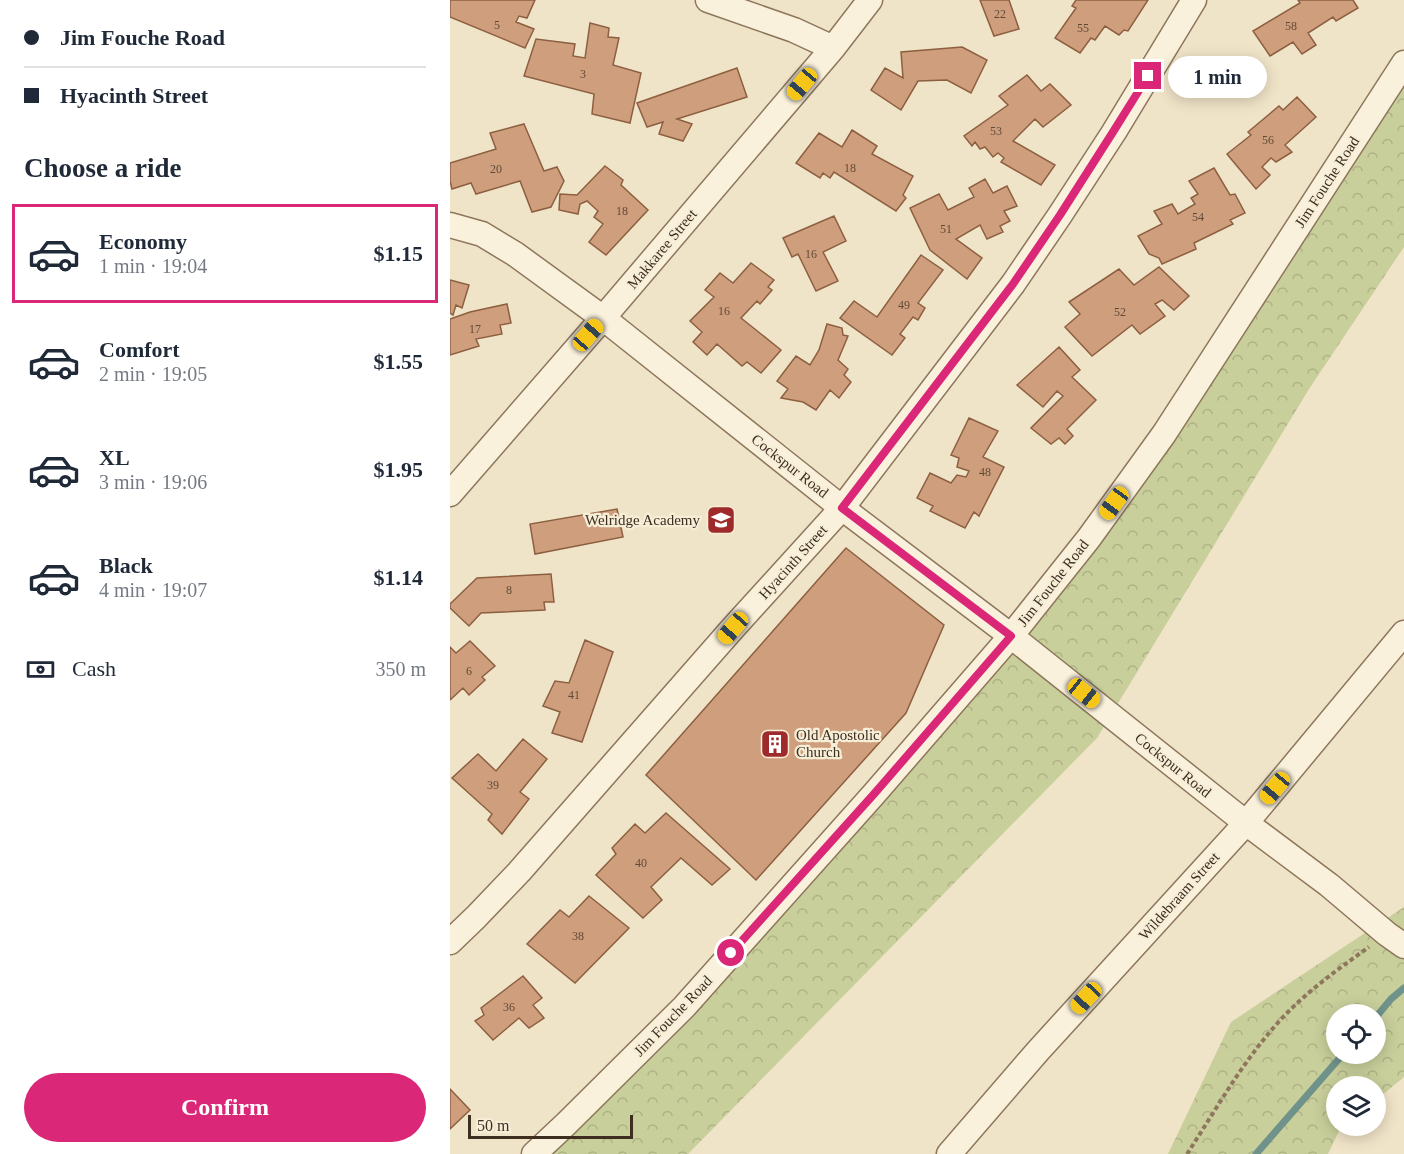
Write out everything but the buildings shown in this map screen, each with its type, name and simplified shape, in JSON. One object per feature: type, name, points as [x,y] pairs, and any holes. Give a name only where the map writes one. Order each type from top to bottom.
[{"type":"street","points":[[708,0],[794,30],[833,48]]},
{"type":"street","name":"Makkaree Street","points":[[450,494],[833,48],[870,0]]},
{"type":"street","name":"Hyacinth Street","points":[[450,942],[519,872],[733,628],[842,508],[1013,284],[1113,132],[1194,0]]},
{"type":"street","name":"Jim Fouche Road","points":[[534,1154],[684,1007],[1011,636],[1089,538],[1164,434],[1404,63]]},
{"type":"street","name":"Cockspur Road","points":[[450,225],[482,234],[603,318],[842,508],[1011,636],[1396,940]]},
{"type":"street","name":"Wildebraam Street","points":[[949,1154],[1038,1051],[1246,823],[1404,633]]},
{"type":"path","points":[[1187,1154],[1248,1058],[1289,1011],[1328,976],[1396,940]]},
{"type":"green space","points":[[1404,70],[1404,247],[1309,389],[1097,738],[688,1154],[539,1154],[1011,636]]},
{"type":"green space","points":[[1404,907],[1404,1077],[1386,1092],[1386,1076],[1326,1076],[1326,1136],[1337,1136],[1328,1154],[1168,1154],[1231,1022]]},
{"type":"waterway","points":[[1386,1005],[1404,988]]},
{"type":"waterway","points":[[1256,1154],[1334,1064]]},
{"type":"place","name":"Welridge Academy","points":[[721,520]]},
{"type":"place","name":"Old Apostolic Church","points":[[775,744]]},
{"type":"route","points":[[731,953],[874,794],[1011,636],[842,508],[1013,284],[1060,215],[1148,76]]}]
